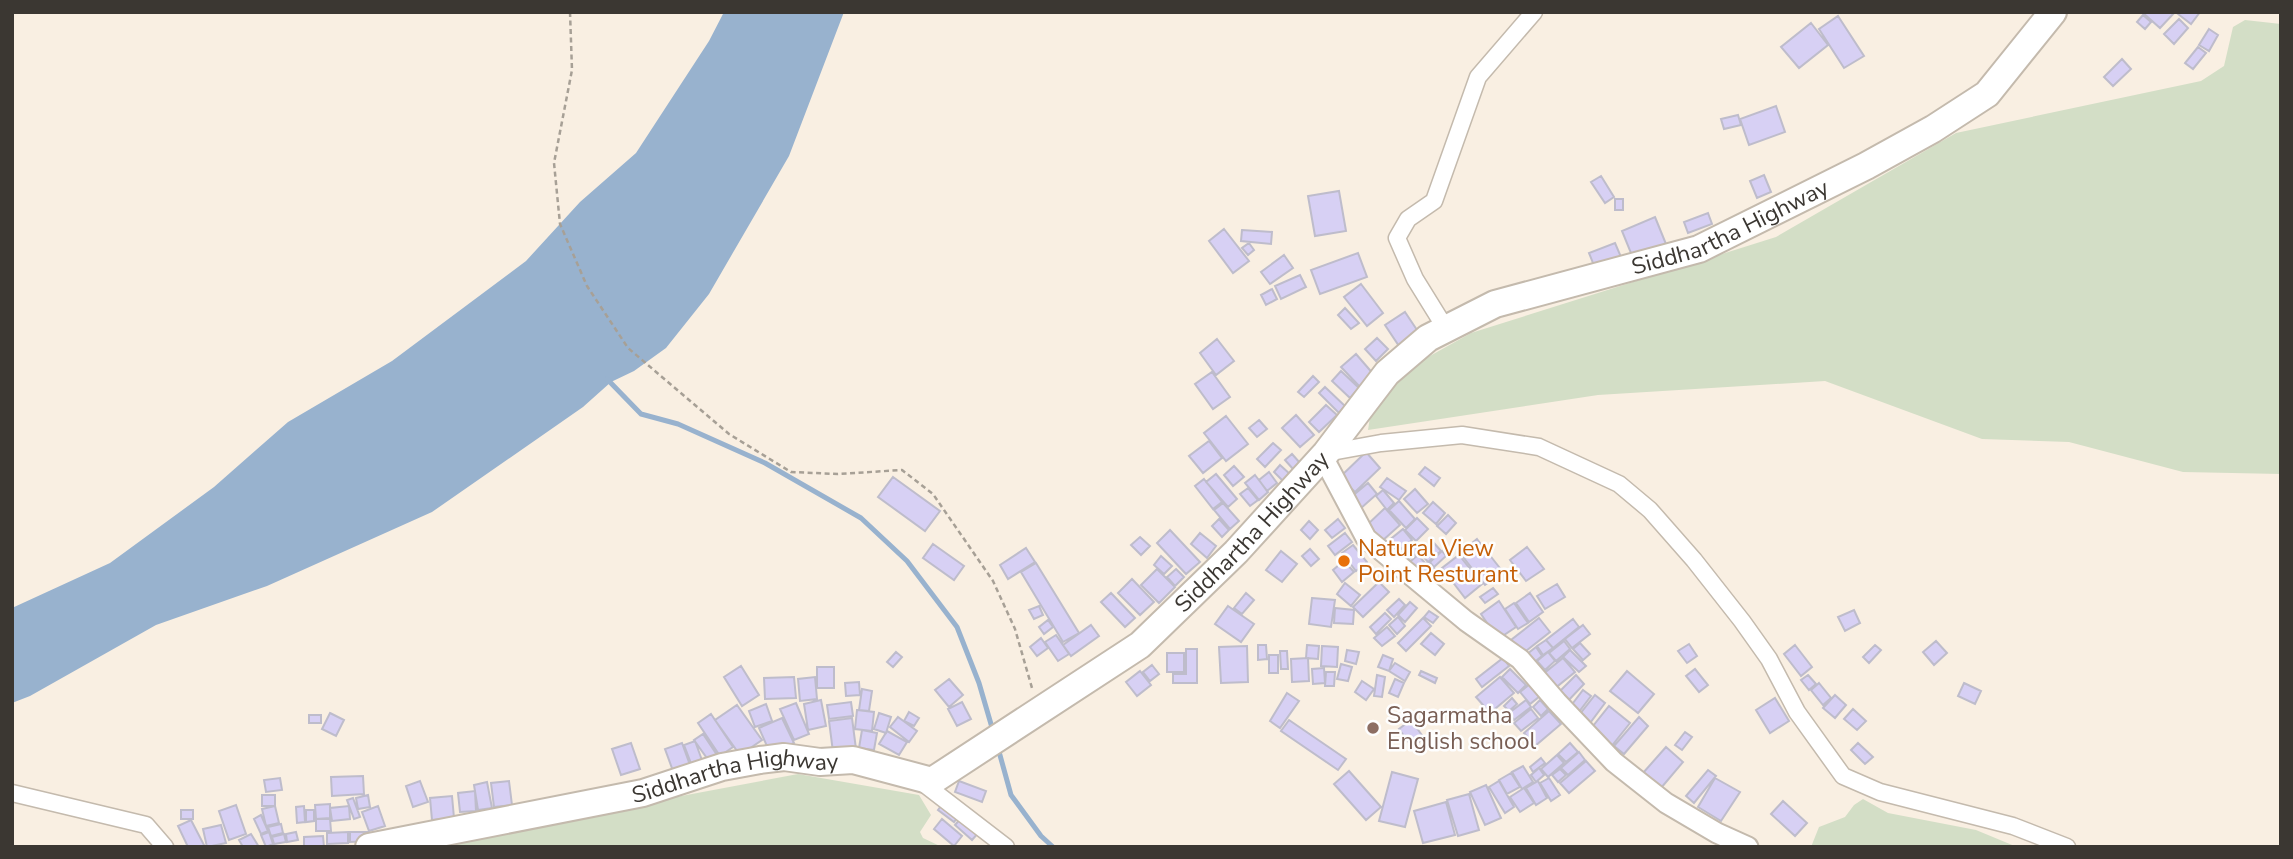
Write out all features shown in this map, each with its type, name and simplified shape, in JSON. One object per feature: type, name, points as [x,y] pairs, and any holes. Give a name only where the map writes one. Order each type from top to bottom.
[{"type":"highway","name":"Siddhartha Highway","points":[[369,847],[643,793],[722,767],[784,757],[820,762],[853,760],[923,779],[1140,645],[1236,552],[1325,455],[1387,373],[1428,338],[1495,304],[1699,249],[1866,166],[1933,129],[1987,94],[2053,12]]},
{"type":"street","points":[[1446,329],[1415,279],[1396,238],[1408,219],[1434,201],[1478,77],[1534,12]]},
{"type":"street","points":[[1748,847],[1717,833],[1666,803],[1614,762],[1520,659],[1466,621],[1366,538],[1325,455],[1381,443],[1462,435],[1539,447],[1619,484],[1650,510],[1734,611],[1769,659],[1797,712],[1843,776],[1880,792],[2014,826],[2067,847]]},
{"type":"street","points":[[923,779],[1006,847]]},
{"type":"street","points":[[12,793],[146,825],[165,847]]},
{"type":"path","points":[[570,12],[572,70],[554,163],[559,224],[587,286],[628,348],[729,434],[791,471],[838,474],[902,470],[933,494],[993,580],[1015,629],[1032,688],[1042,685]]},
{"type":"green space","points":[[2245,20],[2281,24],[2281,474],[2183,472],[2069,442],[1982,439],[1825,381],[1598,395],[1368,430],[1372,404],[1412,366],[1471,333],[1776,237],[1956,133],[2201,81],[2224,66],[2233,27]]},
{"type":"green space","points":[[798,774],[919,795],[931,815],[920,832],[923,838],[942,847],[424,847],[478,834]]},
{"type":"green space","points":[[1863,799],[1888,813],[1976,830],[2017,847],[1811,847],[1819,827],[1845,817],[1854,805]]},
{"type":"water","points":[[724,12],[844,12],[789,156],[709,294],[666,348],[634,371],[611,382],[583,407],[432,512],[267,586],[156,625],[30,696],[12,703],[12,608],[110,563],[214,487],[288,422],[392,361],[526,261],[580,202],[636,153],[709,41]]},
{"type":"building","points":[[2142,12],[2175,12],[2160,28]]},
{"type":"building","points":[[2200,12],[2191,24],[2178,14]]},
{"type":"building","points":[[2143,15],[2151,22],[2145,29],[2137,22]]},
{"type":"building","points":[[1838,16],[1864,56],[1844,68],[1819,29]]},
{"type":"building","points":[[2179,19],[2188,28],[2174,44],[2164,34]]},
{"type":"building","points":[[1811,23],[1828,45],[1799,68],[1781,47]]},
{"type":"building","points":[[2209,29],[2218,35],[2209,51],[2199,45]]},
{"type":"building","points":[[2198,47],[2206,53],[2193,69],[2185,63]]},
{"type":"building","points":[[2122,59],[2131,69],[2113,86],[2104,77]]},
{"type":"building","points":[[1776,106],[1785,132],[1749,145],[1740,119]]},
{"type":"building","points":[[1738,115],[1741,125],[1724,129],[1721,119]]},
{"type":"building","points":[[1764,175],[1771,192],[1757,198],[1750,181]]},
{"type":"building","points":[[1601,176],[1614,197],[1605,203],[1591,182]]},
{"type":"building","points":[[1339,191],[1346,231],[1315,236],[1308,196]]},
{"type":"building","points":[[1615,199],[1623,199],[1623,210],[1615,210]]},
{"type":"building","points":[[1708,213],[1712,224],[1688,233],[1684,222]]},
{"type":"building","points":[[1655,217],[1666,244],[1633,258],[1622,231]]},
{"type":"building","points":[[1224,229],[1249,261],[1233,273],[1209,241]]},
{"type":"building","points":[[1242,230],[1272,232],[1271,244],[1241,241]]},
{"type":"building","points":[[1249,243],[1254,250],[1248,255],[1242,248]]},
{"type":"building","points":[[1615,243],[1621,257],[1595,268],[1589,253]]},
{"type":"building","points":[[1358,253],[1367,277],[1320,294],[1311,270]]},
{"type":"building","points":[[1284,255],[1293,268],[1270,284],[1261,272]]},
{"type":"building","points":[[1300,275],[1306,287],[1281,299],[1275,286]]},
{"type":"building","points":[[1361,284],[1383,313],[1367,326],[1344,297]]},
{"type":"building","points":[[1272,289],[1277,299],[1266,305],[1261,295]]},
{"type":"building","points":[[1345,308],[1359,323],[1351,329],[1338,315]]},
{"type":"building","points":[[1405,312],[1421,336],[1401,349],[1385,325]]},
{"type":"building","points":[[1377,338],[1388,349],[1376,361],[1365,349]]},
{"type":"building","points":[[1217,339],[1234,361],[1216,375],[1200,353]]},
{"type":"building","points":[[1356,354],[1375,376],[1361,388],[1341,367]]},
{"type":"building","points":[[1341,371],[1359,388],[1350,398],[1332,381]]},
{"type":"building","points":[[1212,372],[1230,397],[1213,409],[1195,384]]},
{"type":"building","points":[[1313,376],[1319,382],[1304,397],[1298,392]]},
{"type":"building","points":[[1325,387],[1345,406],[1339,413],[1319,393]]},
{"type":"building","points":[[1326,405],[1337,415],[1319,432],[1309,422]]},
{"type":"building","points":[[1296,415],[1314,435],[1300,447],[1282,428]]},
{"type":"building","points":[[1226,416],[1248,444],[1226,461],[1204,433]]},
{"type":"building","points":[[1259,420],[1267,429],[1257,437],[1249,428]]},
{"type":"building","points":[[1209,441],[1222,458],[1203,473],[1189,456]]},
{"type":"building","points":[[1273,443],[1281,450],[1265,467],[1257,459]]},
{"type":"building","points":[[1366,452],[1380,468],[1355,492],[1340,477]]},
{"type":"building","points":[[1292,454],[1300,463],[1293,469],[1285,460]]},
{"type":"building","points":[[1280,465],[1291,475],[1284,482],[1274,472]]},
{"type":"building","points":[[1234,466],[1244,477],[1233,486],[1224,475]]},
{"type":"building","points":[[1425,467],[1440,478],[1434,486],[1419,474]]},
{"type":"building","points":[[1269,472],[1277,483],[1267,491],[1259,480]]},
{"type":"building","points":[[1216,474],[1237,499],[1228,507],[1206,482]]},
{"type":"building","points":[[1255,475],[1268,492],[1259,500],[1245,483]]},
{"type":"building","points":[[893,477],[940,511],[925,531],[878,497]]},
{"type":"building","points":[[1387,478],[1406,491],[1399,500],[1380,487]]},
{"type":"building","points":[[1204,479],[1222,502],[1213,509],[1195,486]]},
{"type":"building","points":[[1368,483],[1377,494],[1360,509],[1350,498]]},
{"type":"building","points":[[1248,488],[1258,500],[1250,506],[1240,494]]},
{"type":"building","points":[[1415,489],[1428,504],[1417,513],[1404,499]]},
{"type":"building","points":[[1383,490],[1394,503],[1387,510],[1376,496]]},
{"type":"building","points":[[1399,501],[1415,519],[1406,528],[1389,510]]},
{"type":"building","points":[[1433,502],[1445,513],[1436,524],[1423,513]]},
{"type":"building","points":[[1223,503],[1239,521],[1230,529],[1214,510]]},
{"type":"building","points":[[1385,508],[1400,525],[1382,541],[1368,524]]},
{"type":"building","points":[[1448,515],[1456,523],[1446,534],[1437,526]]},
{"type":"building","points":[[1417,518],[1428,529],[1416,541],[1405,530]]},
{"type":"building","points":[[1219,519],[1229,530],[1222,537],[1212,526]]},
{"type":"building","points":[[1338,519],[1345,528],[1332,538],[1325,530]]},
{"type":"building","points":[[1309,521],[1318,530],[1310,539],[1301,530]]},
{"type":"building","points":[[1403,529],[1412,540],[1396,553],[1387,542]]},
{"type":"building","points":[[1170,530],[1200,562],[1186,574],[1157,543]]},
{"type":"building","points":[[1200,533],[1216,546],[1207,558],[1191,544]]},
{"type":"building","points":[[1345,533],[1352,542],[1335,555],[1328,546]]},
{"type":"building","points":[[1140,537],[1150,546],[1141,555],[1131,545]]},
{"type":"building","points":[[1477,539],[1503,572],[1485,585],[1460,553]]},
{"type":"building","points":[[1415,543],[1421,550],[1404,563],[1399,555]]},
{"type":"building","points":[[1434,543],[1441,551],[1428,562],[1422,555]]},
{"type":"building","points":[[933,544],[964,566],[954,580],[923,558]]},
{"type":"building","points":[[1353,545],[1367,562],[1356,571],[1342,553]]},
{"type":"building","points":[[1527,547],[1544,569],[1526,581],[1510,560]]},
{"type":"building","points":[[1026,548],[1035,562],[1008,579],[1000,565]]},
{"type":"building","points":[[1310,549],[1319,559],[1311,566],[1302,556]]},
{"type":"building","points":[[1281,551],[1297,564],[1282,582],[1266,570]]},
{"type":"building","points":[[1442,551],[1446,556],[1434,567],[1430,562]]},
{"type":"building","points":[[1418,555],[1425,563],[1413,573],[1406,565]]},
{"type":"building","points":[[1459,555],[1482,584],[1465,598],[1442,568]]},
{"type":"building","points":[[1161,556],[1172,566],[1164,574],[1154,565]]},
{"type":"building","points":[[1344,561],[1354,572],[1342,582],[1333,570]]},
{"type":"building","points":[[1428,562],[1442,576],[1434,584],[1419,570]]},
{"type":"building","points":[[1036,563],[1079,633],[1063,642],[1021,572]]},
{"type":"building","points":[[1157,569],[1175,587],[1159,603],[1141,585]]},
{"type":"building","points":[[1176,569],[1184,577],[1175,586],[1167,577]]},
{"type":"building","points":[[1132,579],[1154,602],[1140,615],[1118,593]]},
{"type":"building","points":[[1379,582],[1389,592],[1363,617],[1353,607]]},
{"type":"building","points":[[1345,583],[1360,595],[1351,606],[1337,594]]},
{"type":"building","points":[[1557,584],[1565,597],[1545,609],[1537,596]]},
{"type":"building","points":[[1493,588],[1498,594],[1485,603],[1480,597]]},
{"type":"building","points":[[1111,593],[1135,618],[1125,627],[1101,602]]},
{"type":"building","points":[[1246,593],[1254,600],[1242,614],[1234,608]]},
{"type":"building","points":[[1530,593],[1543,612],[1529,622],[1516,603]]},
{"type":"building","points":[[1312,598],[1335,600],[1331,627],[1309,624]]},
{"type":"building","points":[[1399,599],[1405,605],[1394,617],[1387,610]]},
{"type":"building","points":[[1499,601],[1516,627],[1498,639],[1481,614]]},
{"type":"building","points":[[1410,602],[1417,608],[1405,622],[1398,615]]},
{"type":"building","points":[[1514,603],[1528,623],[1518,629],[1505,609]]},
{"type":"building","points":[[1039,606],[1043,615],[1034,619],[1029,610]]},
{"type":"building","points":[[1228,606],[1254,624],[1241,642],[1215,624]]},
{"type":"building","points":[[1335,608],[1354,610],[1353,624],[1334,623]]},
{"type":"building","points":[[1854,610],[1860,623],[1845,631],[1838,617]]},
{"type":"building","points":[[1429,611],[1438,617],[1433,623],[1424,617]]},
{"type":"building","points":[[1385,613],[1391,619],[1376,634],[1370,627]]},
{"type":"building","points":[[1398,617],[1405,626],[1397,634],[1389,625]]},
{"type":"building","points":[[1423,618],[1431,626],[1406,651],[1398,643]]},
{"type":"building","points":[[1539,618],[1550,632],[1522,654],[1511,640]]},
{"type":"building","points":[[1573,619],[1579,627],[1553,648],[1546,640]]},
{"type":"building","points":[[1048,620],[1053,627],[1044,634],[1039,627]]},
{"type":"building","points":[[1091,625],[1099,636],[1071,656],[1063,645]]},
{"type":"building","points":[[1583,625],[1590,634],[1572,648],[1565,639]]},
{"type":"building","points":[[1387,627],[1395,636],[1382,646],[1374,638]]},
{"type":"building","points":[[1431,633],[1444,644],[1435,655],[1421,644]]},
{"type":"building","points":[[1056,635],[1069,654],[1058,661],[1045,642]]},
{"type":"building","points":[[1041,638],[1048,648],[1037,656],[1030,647]]},
{"type":"building","points":[[1546,640],[1553,648],[1543,655],[1537,646]]},
{"type":"building","points":[[1564,641],[1570,649],[1556,661],[1549,653]]},
{"type":"building","points":[[1936,641],[1947,653],[1934,665],[1923,652]]},
{"type":"building","points":[[1580,643],[1590,654],[1583,660],[1573,649]]},
{"type":"building","points":[[1689,644],[1697,656],[1687,663],[1678,651]]},
{"type":"building","points":[[1258,645],[1266,645],[1267,659],[1258,660]]},
{"type":"building","points":[[1307,645],[1319,646],[1318,659],[1306,658]]},
{"type":"building","points":[[1795,645],[1812,667],[1801,676],[1784,654]]},
{"type":"building","points":[[1875,645],[1881,650],[1869,663],[1863,657]]},
{"type":"building","points":[[1247,646],[1248,682],[1221,683],[1219,647]]},
{"type":"building","points":[[1322,646],[1338,647],[1337,667],[1321,666]]},
{"type":"building","points":[[1536,647],[1542,656],[1532,664],[1526,655]]},
{"type":"building","points":[[1186,649],[1197,649],[1197,683],[1173,683],[1173,674],[1186,674]]},
{"type":"building","points":[[1347,650],[1359,652],[1356,664],[1345,661]]},
{"type":"building","points":[[1570,650],[1586,666],[1579,672],[1563,657]]},
{"type":"building","points":[[1280,651],[1287,651],[1288,669],[1281,669]]},
{"type":"building","points":[[896,652],[902,657],[893,667],[887,662]]},
{"type":"building","points":[[1548,652],[1555,661],[1545,670],[1537,661]]},
{"type":"building","points":[[1167,653],[1184,653],[1184,672],[1167,672]]},
{"type":"building","points":[[1269,655],[1278,655],[1278,673],[1269,673]]},
{"type":"building","points":[[1383,655],[1393,659],[1389,671],[1378,667]]},
{"type":"building","points":[[1308,658],[1309,681],[1292,682],[1291,659]]},
{"type":"building","points":[[1503,658],[1509,666],[1482,687],[1476,679]]},
{"type":"building","points":[[1563,658],[1575,672],[1554,689],[1542,675]]},
{"type":"building","points":[[1395,663],[1410,672],[1405,681],[1389,671]]},
{"type":"building","points":[[1341,664],[1352,667],[1348,681],[1337,679]]},
{"type":"building","points":[[1152,665],[1159,674],[1150,681],[1143,672]]},
{"type":"building","points":[[741,666],[759,695],[742,706],[724,677]]},
{"type":"building","points":[[817,667],[834,667],[834,688],[817,688]]},
{"type":"building","points":[[1324,668],[1325,683],[1313,684],[1312,669]]},
{"type":"building","points":[[1510,669],[1526,685],[1518,693],[1502,677]]},
{"type":"building","points":[[1695,669],[1708,685],[1699,692],[1686,676]]},
{"type":"building","points":[[1140,671],[1151,685],[1137,696],[1126,682]]},
{"type":"building","points":[[1421,671],[1437,678],[1435,683],[1419,675]]},
{"type":"building","points":[[1627,671],[1654,694],[1638,713],[1610,691]]},
{"type":"building","points":[[1326,672],[1335,672],[1334,686],[1325,686]]},
{"type":"building","points":[[1377,675],[1385,677],[1382,697],[1374,696]]},
{"type":"building","points":[[1576,675],[1584,684],[1567,702],[1558,693]]},
{"type":"building","points":[[1808,675],[1816,684],[1809,690],[1801,680]]},
{"type":"building","points":[[794,677],[796,698],[765,699],[764,678]]},
{"type":"building","points":[[815,677],[817,699],[800,701],[798,679]]},
{"type":"building","points":[[1500,677],[1514,693],[1490,713],[1476,697]]},
{"type":"building","points":[[949,679],[963,695],[949,707],[935,690]]},
{"type":"building","points":[[1395,679],[1404,683],[1398,697],[1389,693]]},
{"type":"building","points":[[1362,681],[1374,689],[1366,700],[1355,692]]},
{"type":"building","points":[[859,682],[860,695],[846,696],[845,683]]},
{"type":"building","points":[[1819,683],[1831,698],[1823,705],[1811,690]]},
{"type":"building","points":[[1964,683],[1981,691],[1975,704],[1958,696]]},
{"type":"building","points":[[1530,684],[1540,696],[1530,704],[1520,692]]},
{"type":"building","points":[[862,689],[872,691],[869,711],[859,710]]},
{"type":"building","points":[[1583,690],[1591,696],[1578,713],[1570,707]]},
{"type":"building","points":[[1287,693],[1299,701],[1280,728],[1270,721]]},
{"type":"building","points":[[1595,695],[1605,703],[1587,727],[1576,719]]},
{"type":"building","points":[[1835,695],[1846,705],[1835,718],[1823,708]]},
{"type":"building","points":[[1512,698],[1517,704],[1509,711],[1504,706]]},
{"type":"building","points":[[1775,698],[1789,721],[1770,733],[1756,710]]},
{"type":"building","points":[[821,700],[826,726],[808,730],[804,704]]},
{"type":"building","points":[[1526,700],[1531,707],[1514,720],[1509,713]]},
{"type":"building","points":[[1540,700],[1548,709],[1541,716],[1533,707]]},
{"type":"building","points":[[851,702],[853,716],[829,719],[827,705]]},
{"type":"building","points":[[962,702],[971,719],[957,726],[948,709]]},
{"type":"building","points":[[796,703],[809,734],[794,740],[780,709]]},
{"type":"building","points":[[766,704],[772,721],[755,727],[749,711]]},
{"type":"building","points":[[737,705],[762,740],[740,755],[715,720]]},
{"type":"building","points":[[1609,706],[1630,723],[1610,748],[1589,731]]},
{"type":"building","points":[[1531,709],[1538,718],[1521,731],[1514,723]]},
{"type":"building","points":[[1853,709],[1866,721],[1857,730],[1844,719]]},
{"type":"building","points":[[857,710],[874,712],[872,731],[855,729]]},
{"type":"building","points":[[1549,711],[1561,724],[1535,746],[1524,733]]},
{"type":"building","points":[[909,712],[919,718],[914,726],[904,721]]},
{"type":"building","points":[[330,713],[344,720],[336,736],[322,729]]},
{"type":"building","points":[[879,713],[891,717],[886,733],[874,729]]},
{"type":"building","points":[[711,714],[733,747],[720,756],[698,723]]},
{"type":"building","points":[[309,715],[321,715],[321,723],[309,723]]},
{"type":"building","points":[[898,717],[917,731],[909,742],[890,727]]},
{"type":"building","points":[[1639,717],[1648,726],[1624,754],[1614,746]]},
{"type":"building","points":[[782,718],[794,743],[770,753],[759,728]]},
{"type":"building","points":[[852,718],[856,749],[833,752],[829,721]]},
{"type":"building","points":[[1289,720],[1346,759],[1338,770],[1281,731]]},
{"type":"building","points":[[1411,720],[1424,738],[1412,747],[1399,729]]},
{"type":"building","points":[[862,730],[877,733],[874,750],[859,748]]},
{"type":"building","points":[[887,731],[907,742],[899,755],[879,744]]},
{"type":"building","points":[[1685,732],[1692,737],[1682,750],[1675,745]]},
{"type":"building","points":[[703,734],[717,755],[709,761],[694,740]]},
{"type":"building","points":[[695,741],[703,763],[692,766],[684,745]]},
{"type":"building","points":[[631,743],[640,769],[621,775],[612,749]]},
{"type":"building","points":[[682,743],[690,765],[673,771],[665,749]]},
{"type":"building","points":[[1570,743],[1578,752],[1566,762],[1558,754]]},
{"type":"building","points":[[1858,743],[1873,757],[1865,764],[1851,750]]},
{"type":"building","points":[[1666,747],[1683,762],[1661,788],[1643,773]]},
{"type":"building","points":[[1579,752],[1585,760],[1568,775],[1561,768]]},
{"type":"building","points":[[1557,755],[1564,763],[1548,777],[1541,769]]},
{"type":"building","points":[[1541,758],[1545,763],[1533,772],[1530,767]]},
{"type":"building","points":[[1586,761],[1595,771],[1569,793],[1560,783]]},
{"type":"building","points":[[1523,766],[1533,782],[1522,789],[1512,772]]},
{"type":"building","points":[[1539,768],[1544,775],[1536,782],[1531,775]]},
{"type":"building","points":[[1560,769],[1566,775],[1558,782],[1552,775]]},
{"type":"building","points":[[1708,770],[1716,776],[1694,803],[1686,796]]},
{"type":"building","points":[[1349,771],[1381,807],[1366,820],[1334,784]]},
{"type":"building","points":[[1392,772],[1418,779],[1405,827],[1379,821]]},
{"type":"building","points":[[1511,773],[1520,787],[1507,794],[1499,780]]},
{"type":"building","points":[[363,776],[364,794],[332,796],[331,777]]},
{"type":"building","points":[[280,778],[282,790],[266,792],[264,780]]},
{"type":"building","points":[[1549,778],[1560,795],[1551,801],[1540,783]]},
{"type":"building","points":[[1715,778],[1740,792],[1721,821],[1698,807]]},
{"type":"building","points":[[420,781],[428,802],[413,807],[406,786]]},
{"type":"building","points":[[509,781],[512,805],[494,807],[491,783]]},
{"type":"building","points":[[959,781],[986,791],[982,802],[955,792]]},
{"type":"building","points":[[1499,781],[1514,807],[1505,813],[1489,787]]},
{"type":"building","points":[[1538,781],[1547,798],[1536,805],[1526,788]]},
{"type":"building","points":[[487,782],[492,808],[478,810],[474,785]]},
{"type":"building","points":[[1486,785],[1501,818],[1485,825],[1470,792]]},
{"type":"building","points":[[1524,788],[1534,803],[1520,812],[1510,797]]},
{"type":"building","points":[[475,791],[476,811],[460,812],[458,793]]},
{"type":"building","points":[[1469,794],[1479,830],[1458,836],[1447,800]]},
{"type":"building","points":[[262,795],[275,795],[275,806],[262,806]]},
{"type":"building","points":[[368,795],[370,807],[358,809],[356,798]]},
{"type":"building","points":[[452,796],[454,818],[432,820],[430,798]]},
{"type":"building","points":[[353,798],[360,817],[354,819],[347,800]]},
{"type":"building","points":[[1783,801],[1807,823],[1795,836],[1771,814]]},
{"type":"building","points":[[944,802],[960,814],[954,822],[938,810]]},
{"type":"building","points":[[1446,802],[1455,835],[1423,843],[1414,811]]},
{"type":"building","points":[[330,804],[330,818],[316,819],[315,805]]},
{"type":"building","points":[[236,805],[246,834],[229,840],[219,811]]},
{"type":"building","points":[[275,806],[279,823],[266,826],[262,809]]},
{"type":"building","points":[[304,806],[305,822],[297,823],[296,807]]},
{"type":"building","points":[[349,806],[350,819],[332,821],[330,808]]},
{"type":"building","points":[[378,806],[385,826],[369,831],[362,812]]},
{"type":"building","points":[[181,810],[193,810],[193,819],[181,819]]},
{"type":"building","points":[[306,810],[314,810],[314,821],[306,822]]},
{"type":"building","points":[[261,815],[268,831],[261,834],[254,819]]},
{"type":"building","points":[[962,817],[979,832],[972,840],[955,825]]},
{"type":"building","points":[[316,819],[330,819],[331,831],[316,831]]},
{"type":"building","points":[[942,819],[962,836],[954,846],[934,829]]},
{"type":"building","points":[[191,820],[205,847],[188,847],[178,826]]},
{"type":"building","points":[[281,824],[283,833],[271,836],[268,827]]},
{"type":"building","points":[[221,825],[226,843],[207,847],[203,829]]},
{"type":"building","points":[[269,832],[273,844],[266,847],[261,835]]},
{"type":"building","points":[[296,832],[298,840],[287,842],[286,834]]},
{"type":"building","points":[[348,832],[348,843],[327,844],[327,833]]},
{"type":"building","points":[[350,832],[368,832],[369,841],[350,842]]},
{"type":"building","points":[[251,834],[259,847],[243,847],[239,840]]},
{"type":"building","points":[[284,834],[286,842],[274,844],[272,837]]},
{"type":"building","points":[[323,836],[324,847],[304,847],[304,837]]},
{"type":"waterway","points":[[607,379],[641,414],[678,424],[765,463],[861,518],[907,561],[957,627],[979,683],[993,731]]},
{"type":"waterway","points":[[998,748],[1011,795],[1041,836],[1053,847]]},
{"type":"place","name":"Natural View Point Resturant","points":[[1344,561]]},
{"type":"place","name":"Sagarmatha English school","points":[[1373,728]]}]
